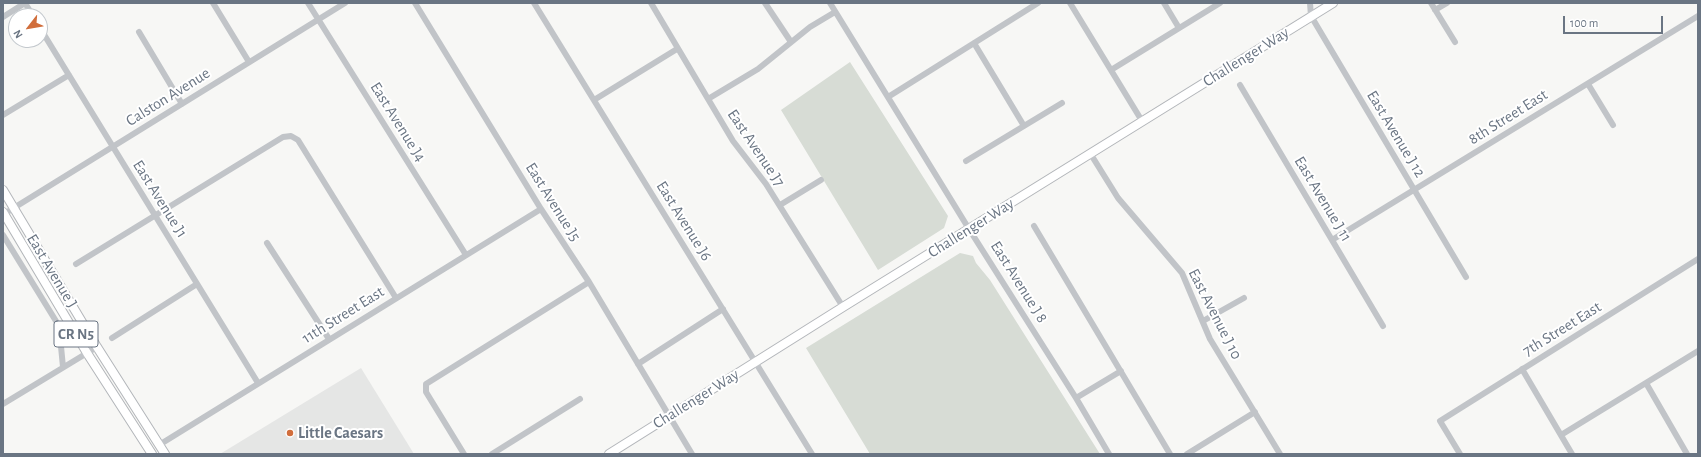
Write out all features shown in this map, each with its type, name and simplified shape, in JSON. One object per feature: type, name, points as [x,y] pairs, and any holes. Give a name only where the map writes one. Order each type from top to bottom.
[{"type":"main road","name":"Challenger Way","points":[[609,454],[1333,3]]},
{"type":"main road","name":"East Avenue J","points":[[3,190],[97,347],[165,454]]},
{"type":"main road","name":"East Avenue J","points":[[4,213],[88,353],[152,454]]},
{"type":"street","points":[[3,17],[25,3]]},
{"type":"street","points":[[213,3],[249,62]]},
{"type":"street","name":"East Avenue J4","points":[[308,3],[466,255]]},
{"type":"street","name":"Calston Avenue","points":[[4,213],[345,3]]},
{"type":"street","name":"East Avenue J5","points":[[415,3],[542,209],[589,282],[692,454]]},
{"type":"street","name":"East Avenue J6","points":[[534,3],[812,454]]},
{"type":"street","name":"East Avenue J7","points":[[650,3],[734,141],[780,205],[843,307]]},
{"type":"street","points":[[765,3],[792,42]]},
{"type":"street","name":"East Avenue J 8","points":[[830,3],[969,229],[1076,398],[1109,454]]},
{"type":"street","points":[[888,97],[1038,3]]},
{"type":"street","points":[[1070,3],[1142,121]]},
{"type":"street","points":[[1164,3],[1179,28]]},
{"type":"street","points":[[1111,70],[1220,3]]},
{"type":"street","name":"East Avenue J 12","points":[[1310,3],[1311,16],[1466,277]]},
{"type":"street","points":[[1431,3],[1455,42]]},
{"type":"street","points":[[1435,10],[1447,3]]},
{"type":"street","points":[[708,99],[758,69],[810,27],[835,12]]},
{"type":"street","name":"8th Street East","points":[[1332,240],[1698,16]]},
{"type":"street","points":[[139,32],[182,104]]},
{"type":"street","name":"East Avenue J1","points":[[48,41],[258,383]]},
{"type":"street","points":[[974,43],[1024,126]]},
{"type":"street","points":[[594,100],[677,49]]},
{"type":"street","points":[[3,115],[69,75]]},
{"type":"street","points":[[1588,84],[1613,126]]},
{"type":"street","name":"East Avenue J 11","points":[[1240,85],[1383,326]]},
{"type":"street","points":[[966,161],[1062,103]]},
{"type":"street","points":[[76,264],[154,214],[282,137],[291,136],[298,140],[396,298]]},
{"type":"street","name":"East Avenue J 10","points":[[1090,153],[1118,198],[1182,273],[1210,339],[1280,454]]},
{"type":"street","points":[[780,205],[820,180]]},
{"type":"street","name":"11th Street East","points":[[159,445],[542,209]]},
{"type":"street","points":[[1034,226],[1170,454]]},
{"type":"street","name":"East Avenue J","points":[[3,236],[58,326],[63,367]]},
{"type":"street","points":[[267,243],[329,339]]},
{"type":"street","name":"7th Street East","points":[[1460,454],[1440,421],[1698,259]]},
{"type":"street","points":[[464,454],[426,392],[426,384],[589,282]]},
{"type":"street","points":[[112,338],[197,284]]},
{"type":"street","points":[[1203,321],[1244,298]]},
{"type":"street","points":[[638,364],[723,309]]},
{"type":"street","points":[[3,404],[97,347]]},
{"type":"street","points":[[1561,435],[1698,351]]},
{"type":"street","points":[[1522,369],[1572,454]]},
{"type":"street","points":[[1076,398],[1120,371]]},
{"type":"street","points":[[1646,383],[1687,454]]},
{"type":"street","points":[[492,454],[580,399]]},
{"type":"street","points":[[1187,454],[1255,412]]},
{"type":"shaded area","points":[[850,62],[948,216],[944,228],[878,270],[781,110]]},
{"type":"shaded area","points":[[960,253],[973,256],[976,263],[990,280],[1100,454],[870,454],[806,348]]},
{"type":"shaded area","points":[[361,368],[414,454],[220,454]]},
{"type":"place","name":"Little Caesars","points":[[290,433]]}]
